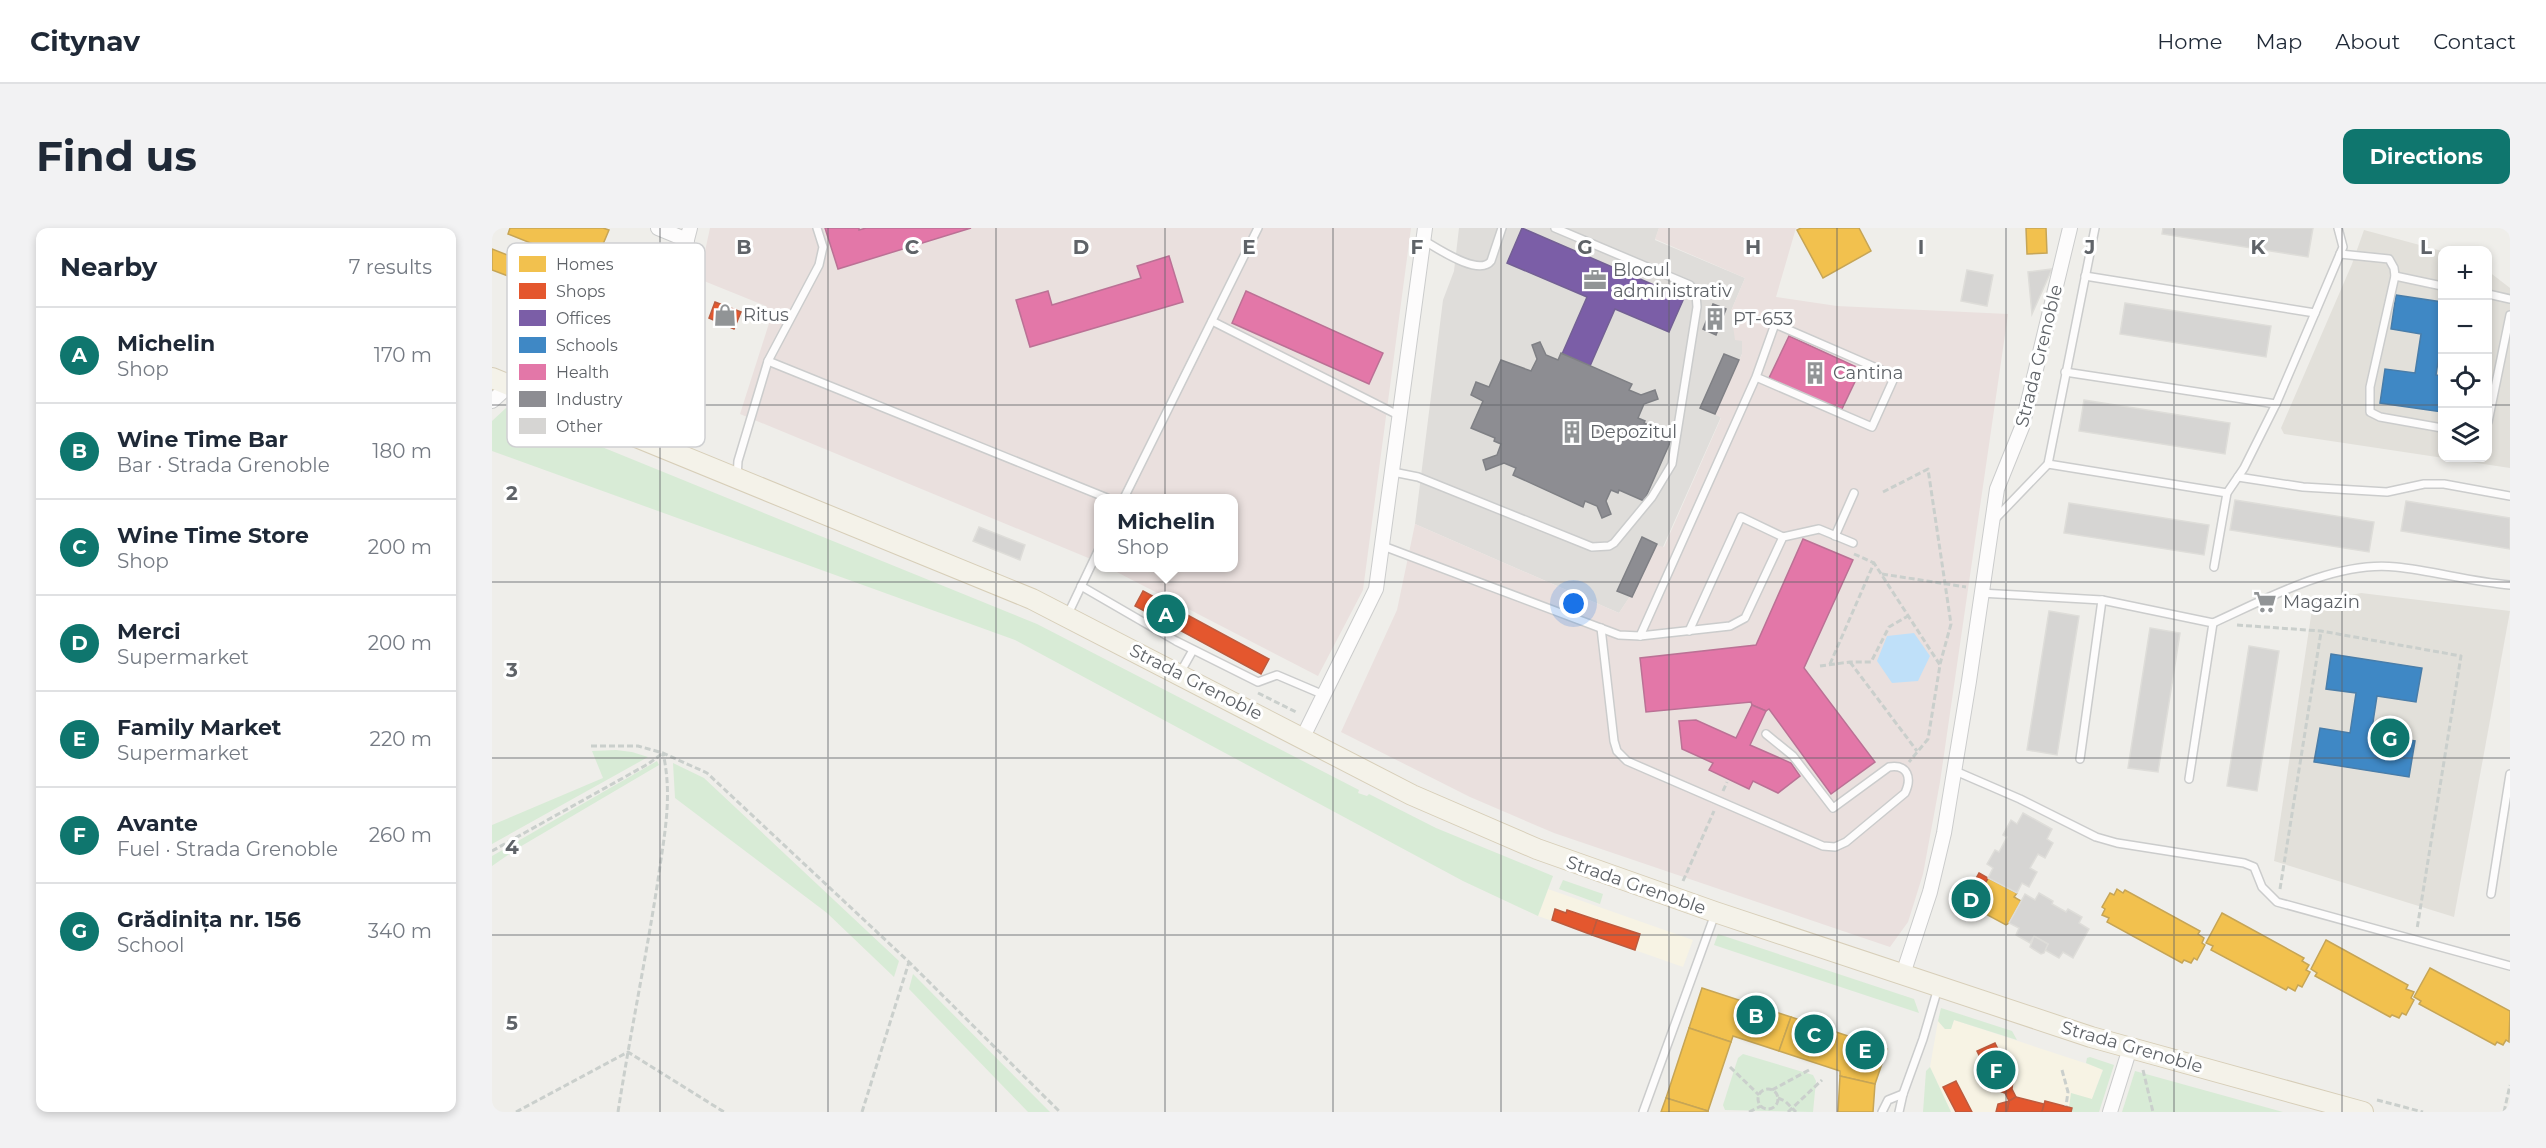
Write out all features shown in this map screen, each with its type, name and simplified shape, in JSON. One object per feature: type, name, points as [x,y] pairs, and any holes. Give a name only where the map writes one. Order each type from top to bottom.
[{"type":"main road","name":"Strada Grenoble","points":[[661,447],[1021,594],[1180,673],[1412,795],[1537,849],[1715,912],[2130,1048],[2366,1105]]},
{"type":"street","points":[[658,228],[688,234]]},
{"type":"street","name":"Strada Grenoble","points":[[1903,974],[1930,892],[1944,833],[1997,489],[2022,427],[2070,228]]},
{"type":"street","points":[[1302,737],[1371,603],[1379,576],[1424,234]]},
{"type":"street","points":[[492,401],[501,381]]},
{"type":"street","points":[[2110,1112],[2130,1048]]},
{"type":"lane","points":[[737,477],[738,461],[768,361],[819,265],[823,247],[817,228]]},
{"type":"lane","points":[[1126,494],[1258,228]]},
{"type":"lane","points":[[1424,234],[1452,256],[1481,268],[1488,266],[1491,261],[1502,228]]},
{"type":"lane","points":[[1393,472],[1418,477],[1598,547],[1609,546],[1620,538],[1652,497],[1672,464],[1696,307],[1696,294],[1690,285],[1555,228]]},
{"type":"lane","points":[[1992,522],[2048,464],[2095,228]]},
{"type":"lane","points":[[2214,567],[2227,493],[2238,477],[2276,404],[2343,247],[2338,228]]},
{"type":"lane","points":[[2340,254],[2389,260],[2393,263],[2395,276],[2370,387],[2370,412],[2380,417],[2438,427]]},
{"type":"lane","points":[[2085,276],[2315,313]]},
{"type":"lane","points":[[2395,276],[2438,284]]},
{"type":"lane","points":[[2492,295],[2510,299]]},
{"type":"lane","points":[[2490,408],[2510,315]]},
{"type":"lane","points":[[1212,321],[1400,416]]},
{"type":"lane","points":[[1640,636],[1756,377],[1775,324],[1895,376],[1872,427],[1756,377]]},
{"type":"lane","points":[[768,361],[1097,494]]},
{"type":"lane","points":[[2065,372],[2276,404]]},
{"type":"lane","points":[[2048,464],[2227,493]]},
{"type":"lane","points":[[2238,477],[2303,487],[2387,492],[2424,484],[2444,484],[2510,496]]},
{"type":"lane","points":[[1835,536],[1854,493]]},
{"type":"lane","points":[[1689,631],[1742,517],[1783,537],[1820,529],[1853,543]]},
{"type":"lane","points":[[1383,546],[1619,635],[1640,636],[1730,626],[1745,618],[1783,537]]},
{"type":"lane","points":[[1067,616],[1094,559]]},
{"type":"lane","points":[[1980,593],[2102,600],[2213,623],[2304,584],[2343,571],[2370,566],[2395,566],[2510,585]]},
{"type":"lane","points":[[1081,586],[1193,650],[1258,682],[1277,675],[1324,695]]},
{"type":"lane","points":[[2080,759],[2102,600]]},
{"type":"lane","points":[[2189,779],[2213,623]]},
{"type":"lane","points":[[1602,628],[1614,741],[1617,751],[1627,762],[1823,846],[1835,847],[1846,842],[1905,793],[1909,784],[1909,775],[1904,769],[1898,766],[1889,767],[1833,808],[1793,756],[1766,734]]},
{"type":"lane","points":[[1180,673],[1193,650]]},
{"type":"lane","points":[[1953,771],[2020,799],[2096,837],[2117,843],[2244,863],[2254,867],[2262,887],[2277,902],[2510,966]]},
{"type":"lane","points":[[2492,894],[2510,774]]},
{"type":"lane","points":[[1643,1112],[1715,912]]},
{"type":"lane","points":[[1899,1112],[1939,985]]},
{"type":"lane","points":[[1882,1112],[1888,1101],[1903,1094]]},
{"type":"path","points":[[1883,492],[1928,470],[1951,624],[1940,665],[1928,739],[1904,769]]},
{"type":"path","points":[[1830,664],[1874,563],[1940,665]]},
{"type":"path","points":[[1881,574],[1966,586]]},
{"type":"path","points":[[1820,666],[1871,662],[1889,627],[1908,616]]},
{"type":"path","points":[[2213,623],[2321,631],[2461,656],[2415,940]]},
{"type":"path","points":[[2277,902],[2321,631]]},
{"type":"path","points":[[1850,662],[1918,752]]},
{"type":"path","points":[[591,746],[638,746],[663,753],[706,772],[909,962],[1060,1112]]},
{"type":"path","points":[[492,851],[648,764],[663,753]]},
{"type":"path","points":[[618,1112],[652,920],[669,799],[668,776],[663,753]]},
{"type":"path","points":[[1682,883],[1718,801]]},
{"type":"path","points":[[862,1112],[909,962]]},
{"type":"path","points":[[516,1112],[628,1052]]},
{"type":"path","points":[[628,1052],[724,1112]]},
{"type":"path","points":[[1730,1067],[1759,1095]]},
{"type":"path","points":[[2143,1069],[2153,1112]]},
{"type":"path","points":[[1761,1106],[1758,1101],[1763,1090],[1772,1090],[1809,1070]]},
{"type":"path","points":[[2062,1070],[2068,1092],[2066,1106]]},
{"type":"path","points":[[1788,1112],[1822,1080]]},
{"type":"path","points":[[2504,1112],[2510,1085]]},
{"type":"path","points":[[1772,1090],[1778,1098],[1785,1101],[1796,1112]]},
{"type":"path","points":[[1770,1108],[1775,1105],[1778,1098]]},
{"type":"path","points":[[2366,1105],[2423,1112]]},
{"type":"path","points":[[1749,1112],[1761,1106],[1770,1108],[1774,1112]]},
{"type":"shaded area","points":[[710,228],[1411,228],[1363,590],[1318,676],[1117,572],[1238,572],[1238,494],[1094,494],[1094,560],[740,414],[772,314],[766,306],[705,281],[705,251]]},
{"type":"shaded area","points":[[1459,228],[1659,228],[1655,240],[1745,278],[1731,311],[1742,341],[1742,354],[1715,414],[1721,417],[1663,547],[1619,613],[1415,524],[1443,300],[1454,271]]},
{"type":"shaded area","points":[[1659,228],[1796,228],[1776,297],[1837,306],[2008,314],[1940,782],[1923,874],[1908,922],[1890,947],[1554,833],[1470,797],[1341,732],[1397,610],[1415,524],[1619,613],[1630,596],[1632,597],[1656,545],[1664,547],[1721,418],[1715,414],[1742,354],[1742,341],[1735,340],[1731,311],[1745,278],[1655,239]]},
{"type":"shaded area","points":[[2364,230],[2438,250],[2438,457],[2284,434],[2281,428],[2352,264]]},
{"type":"shaded area","points":[[2492,274],[2510,288],[2510,468],[2470,462],[2492,462]]},
{"type":"shaded area","points":[[2361,593],[2510,611],[2454,917],[2274,861],[2313,603]]},
{"type":"shaded area","points":[[1548,889],[1693,940],[1683,967],[1538,916]]},
{"type":"shaded area","points":[[1954,1020],[2103,1069],[2092,1099],[2072,1108],[2071,1112],[1951,1112],[1930,1067],[1938,1021],[1945,1029],[1951,1029]]},
{"type":"green space","points":[[507,408],[507,447],[602,447],[1037,624],[1359,790],[1358,793],[1367,796],[1369,794],[1436,828],[1553,876],[1538,916],[1463,881],[1015,640],[492,451],[492,421]]},
{"type":"green space","points":[[616,750],[648,757],[492,844],[492,825],[603,778],[592,751]]},
{"type":"green space","points":[[657,761],[659,765],[518,848],[492,866],[492,856]]},
{"type":"green space","points":[[673,763],[704,778],[899,961],[894,977],[827,913],[675,798]]},
{"type":"green space","points":[[1563,880],[1603,894],[1600,904],[1559,889]]},
{"type":"green space","points":[[1718,934],[1914,999],[1919,1013],[1714,945]]},
{"type":"green space","points":[[913,974],[1050,1112],[1028,1112],[909,989]]},
{"type":"green space","points":[[1941,1008],[2012,1031],[2017,1040],[1954,1020],[1951,1029],[1945,1029],[1938,1021]]},
{"type":"green space","points":[[1743,1054],[1813,1075],[1816,1081],[1813,1112],[1725,1110],[1723,1105],[1738,1058]]},
{"type":"green space","points":[[2087,1058],[2114,1065],[2099,1112],[2071,1112],[2072,1108],[2069,1107],[2071,1093],[2092,1099],[2103,1070],[2086,1063]]},
{"type":"green space","points":[[1930,1067],[1951,1112],[1923,1112],[1926,1071]]},
{"type":"green space","points":[[2135,1071],[2283,1112],[2122,1112]]},
{"type":"water","points":[[1914,633],[1930,656],[1918,681],[1892,683],[1877,661],[1887,636]]},
{"type":"building: Homes","points":[[510,228],[603,228],[609,230],[604,243],[530,243],[508,234]]},
{"type":"building: Homes","points":[[1801,228],[1859,228],[1871,251],[1823,278],[1797,230]]},
{"type":"building: Homes","points":[[2026,228],[2046,228],[2047,253],[2027,254]]},
{"type":"building: Homes","points":[[492,249],[507,255],[507,276],[492,270]]},
{"type":"building: Homes","points":[[1988,878],[2017,893],[2014,897],[2021,901],[2006,925],[1980,911],[1983,904],[1976,901]]},
{"type":"building: Homes","points":[[2117,889],[2123,893],[2125,890],[2200,931],[2198,934],[2204,938],[2202,943],[2205,945],[2197,960],[2194,958],[2191,963],[2184,960],[2182,963],[2107,922],[2109,918],[2102,915],[2105,909],[2102,907],[2110,893],[2114,895]]},
{"type":"building: Homes","points":[[2222,913],[2304,958],[2302,961],[2309,965],[2306,970],[2310,972],[2302,987],[2298,985],[2295,991],[2288,987],[2286,990],[2211,950],[2213,946],[2206,943]]},
{"type":"building: Homes","points":[[2326,940],[2408,985],[2406,989],[2414,992],[2411,998],[2414,1000],[2406,1015],[2402,1013],[2399,1018],[2392,1015],[2390,1017],[2315,976],[2317,973],[2311,969]]},
{"type":"building: Homes","points":[[2430,968],[2510,1011],[2509,1042],[2506,1040],[2503,1045],[2497,1042],[2495,1045],[2419,1004],[2421,1001],[2414,997]]},
{"type":"building: Homes","points":[[1702,988],[1791,1017],[1779,1051],[1733,1036],[1731,1042],[1689,1028]]},
{"type":"building: Homes","points":[[1791,1017],[1887,1049],[1875,1084],[1840,1076],[1840,1071],[1779,1051]]},
{"type":"building: Homes","points":[[1689,1028],[1731,1042],[1708,1111],[1666,1098]]},
{"type":"building: Homes","points":[[1840,1076],[1875,1084],[1873,1112],[1838,1112]]},
{"type":"building: Homes","points":[[1666,1098],[1708,1111],[1708,1112],[1661,1112]]},
{"type":"building: Shops","name":"Ritus","points":[[715,302],[741,312],[734,329],[709,318]]},
{"type":"building: Shops","points":[[1143,591],[1269,659],[1261,674],[1135,606]]},
{"type":"building: Shops","points":[[1979,873],[1988,878],[1976,901],[1983,904],[1980,911],[1963,902]]},
{"type":"building: Shops","points":[[1555,909],[1566,913],[1567,910],[1597,920],[1592,935],[1552,920]]},
{"type":"building: Shops","points":[[1597,920],[1640,934],[1635,950],[1592,935]]},
{"type":"building: Shops","points":[[1995,1043],[2013,1080],[2012,1089],[2016,1097],[2009,1101],[2005,1093],[1996,1090],[1977,1051]]},
{"type":"building: Shops","points":[[1956,1081],[1972,1112],[1956,1112],[1943,1087]]},
{"type":"building: Shops","points":[[2016,1097],[2044,1104],[2042,1112],[2007,1112],[2009,1101]]},
{"type":"building: Shops","points":[[2009,1101],[2007,1112],[1996,1112],[1998,1104]]},
{"type":"building: Shops","points":[[2045,1101],[2072,1108],[2071,1112],[2042,1112]]},
{"type":"building: Offices","name":"Blocul administrativ","points":[[1522,228],[1684,298],[1669,332],[1615,309],[1590,366],[1562,354],[1587,297],[1507,263]]},
{"type":"building: Schools","points":[[2396,295],[2438,301],[2436,375],[2438,375],[2438,411],[2380,403],[2385,369],[2415,373],[2421,334],[2391,329]]},
{"type":"building: Schools","points":[[2331,654],[2422,668],[2416,702],[2377,696],[2371,735],[2415,741],[2409,777],[2314,762],[2320,728],[2350,733],[2356,693],[2326,689]]},
{"type":"building: Health","points":[[825,228],[859,228],[859,230],[866,228],[971,228],[838,269]]},
{"type":"building: Health","points":[[1169,256],[1183,302],[1030,347],[1016,300],[1048,291],[1052,305],[1141,278],[1137,266]]},
{"type":"building: Health","points":[[1246,291],[1383,353],[1369,384],[1232,323]]},
{"type":"building: Health","name":"Cantina","points":[[1789,336],[1861,369],[1841,411],[1769,378]]},
{"type":"building: Health","points":[[1803,539],[1853,560],[1804,668],[1875,762],[1831,794],[1769,709],[1766,711],[1752,705],[1751,702],[1646,712],[1640,658],[1756,645]]},
{"type":"building: Health","points":[[1752,705],[1766,711],[1750,745],[1791,763],[1800,776],[1778,793],[1753,781],[1749,789],[1709,770],[1713,763],[1682,749],[1679,721],[1696,720],[1736,738]]},
{"type":"building: Industry","name":"PT-653","points":[[1713,304],[1726,309],[1716,335],[1703,329]]},
{"type":"building: Industry","name":"Depozitul","points":[[1540,342],[1546,355],[1558,360],[1561,353],[1632,384],[1629,390],[1641,395],[1655,390],[1658,399],[1644,404],[1638,418],[1673,436],[1644,501],[1619,490],[1618,493],[1611,490],[1606,501],[1611,514],[1602,518],[1597,506],[1585,501],[1583,507],[1513,475],[1516,468],[1504,463],[1486,470],[1483,460],[1497,455],[1501,444],[1494,441],[1495,438],[1471,428],[1483,401],[1471,395],[1476,382],[1489,387],[1501,360],[1531,371],[1537,359],[1532,345]]},
{"type":"building: Industry","points":[[1724,354],[1739,360],[1715,414],[1700,408]]},
{"type":"building: Industry","points":[[1642,537],[1657,544],[1632,597],[1617,591]]},
{"type":"building: Other","points":[[2163,228],[2313,228],[2308,257],[2162,234]]},
{"type":"building: Other","points":[[2052,269],[2032,314],[2028,272]]},
{"type":"building: Other","points":[[1967,270],[1993,275],[1987,306],[1961,301]]},
{"type":"building: Other","points":[[2125,303],[2271,326],[2266,357],[2120,334]]},
{"type":"building: Other","points":[[2084,400],[2230,423],[2225,454],[2079,431]]},
{"type":"building: Other","points":[[2235,500],[2374,522],[2369,552],[2230,530]]},
{"type":"building: Other","points":[[2406,501],[2510,518],[2510,549],[2401,531]]},
{"type":"building: Other","points":[[2069,503],[2209,525],[2204,555],[2064,533]]},
{"type":"building: Other","points":[[979,527],[1025,545],[1020,560],[973,541]]},
{"type":"building: Other","points":[[2049,611],[2079,616],[2057,755],[2027,750]]},
{"type":"building: Other","points":[[2150,628],[2180,633],[2158,772],[2128,768]]},
{"type":"building: Other","points":[[2249,646],[2279,651],[2257,791],[2227,786]]},
{"type":"building: Other","points":[[2023,813],[2052,829],[2047,839],[2053,843],[2045,858],[2038,854],[2030,868],[2037,872],[2029,887],[2022,883],[2017,893],[1988,878],[1993,868],[1987,864],[1995,850],[1999,852],[2007,837],[2003,835],[2011,820],[2017,824]]},
{"type":"building: Other","points":[[2039,893],[2066,912],[2068,909],[2082,917],[2079,923],[2089,929],[2073,958],[2063,952],[2059,958],[2045,950],[2048,944],[2034,936],[2030,943],[2016,935],[2019,928],[2009,923],[2025,894],[2035,900]]},
{"type":"building: Other","points":[[2034,936],[2048,944],[2044,953],[2041,954],[2030,947]]},
{"type":"place","name":"Blocul administrativ","points":[[1595,280]]},
{"type":"place","name":"Ritus","points":[[725,315]]},
{"type":"place","name":"PT-653","points":[[1715,319]]},
{"type":"place","name":"Cantina","points":[[1815,373]]},
{"type":"place","name":"Depozitul","points":[[1572,432]]},
{"type":"place","name":"Magazin","points":[[2265,602]]},
{"type":"place","name":"Michelin","points":[[1166,614]]},
{"type":"place","name":"Grădinița nr. 156","points":[[2390,738]]},
{"type":"place","name":"Merci","points":[[1971,899]]},
{"type":"place","name":"Wine Time Bar","points":[[1756,1015]]},
{"type":"place","name":"Wine Time Store","points":[[1814,1034]]},
{"type":"place","name":"Family Market","points":[[1865,1050]]},
{"type":"place","name":"Avante","points":[[1996,1070]]}]
